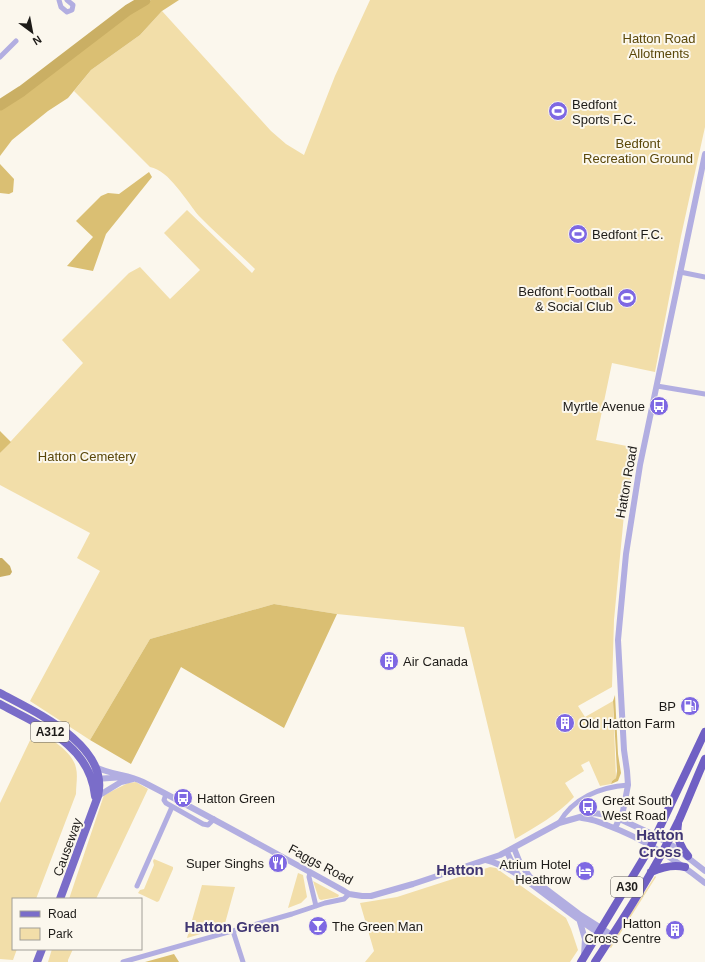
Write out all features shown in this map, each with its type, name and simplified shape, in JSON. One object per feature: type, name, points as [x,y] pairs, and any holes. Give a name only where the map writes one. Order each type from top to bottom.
[{"type":"highway","name":"A30","points":[[582,959],[597,930],[648,844],[656,836],[705,732]]},
{"type":"highway","name":"A30","points":[[595,962],[651,872],[665,854],[705,759]]},
{"type":"highway","points":[[679,820],[677,830],[678,838],[682,850],[688,856]]},
{"type":"highway","points":[[651,872],[670,866],[685,867]]},
{"type":"main road","name":"A312","points":[[0,693],[36,712],[64,730],[84,750],[94,766]]},
{"type":"main road","name":"A312","points":[[0,704],[63,739],[77,754],[95,779]]},
{"type":"main road","name":"Causeway","points":[[60,898],[96,799],[94,791],[94,766]]},
{"type":"main road","points":[[37,962],[42,950]]},
{"type":"street","points":[[59,0],[61,7],[67,12],[72,10],[73,5],[67,0]]},
{"type":"street","points":[[0,57],[16,41]]},
{"type":"street","name":"Hatton Road","points":[[615,828],[623,811],[628,785],[622,722],[618,640],[631,514],[705,154]]},
{"type":"street","points":[[680,272],[705,277]]},
{"type":"street","points":[[657,386],[705,394]]},
{"type":"street","name":"Faggs Road","points":[[94,766],[135,778],[214,819],[349,894],[362,896],[380,894],[486,860],[507,852],[559,823],[594,813],[604,814],[620,819],[656,836],[688,856],[705,871]]},
{"type":"street","points":[[95,779],[128,776]]},
{"type":"street","points":[[96,799],[121,782],[135,778]]},
{"type":"street","points":[[559,823],[569,809],[588,795],[613,787],[628,785]]},
{"type":"street","points":[[166,794],[164,801],[172,807],[204,824],[208,825],[214,819]]},
{"type":"street","points":[[136,886],[172,807]]},
{"type":"street","name":"Faggs Road","points":[[578,818],[595,821],[615,828],[648,844],[685,867],[705,883]]},
{"type":"street","points":[[514,848],[520,863],[530,877],[597,930]]},
{"type":"street","points":[[507,852],[518,874]]},
{"type":"street","points":[[486,860],[518,874],[580,922],[611,938]]},
{"type":"street","points":[[310,872],[309,877],[316,906]]},
{"type":"street","points":[[123,962],[344,899],[349,894]]},
{"type":"street","points":[[580,922],[585,939],[582,959]]},
{"type":"street","points":[[233,931],[243,962]]},
{"type":"green space","points":[[370,0],[705,0],[705,127],[681,236],[655,372],[612,363],[596,440],[637,448],[625,504],[614,620],[612,687],[578,706],[585,717],[613,701],[616,778],[611,784],[600,786],[589,761],[581,765],[584,771],[565,783],[574,797],[554,815],[515,839],[464,627],[337,614],[274,604],[150,639],[90,740],[30,701],[100,571],[77,558],[90,533],[0,485],[0,453],[83,363],[62,340],[129,273],[140,267],[170,299],[200,270],[164,233],[187,210],[252,273],[255,269],[199,216],[171,180],[157,169],[150,167],[74,91],[91,70],[140,35],[162,11],[271,131],[286,144],[304,155],[335,76]]},
{"type":"green space","points":[[35,730],[59,745],[74,762],[77,771],[76,794],[36,898],[12,898],[12,950],[17,950],[13,960],[0,959],[0,803]]},
{"type":"green space","points":[[136,782],[148,789],[96,898],[69,898],[104,795],[128,783]]},
{"type":"green space","points":[[154,859],[173,867],[159,901],[157,902],[138,893],[140,890],[144,889],[154,865]]},
{"type":"green space","points":[[490,867],[496,868],[566,918],[578,950],[570,962],[365,962],[374,951],[360,903],[397,897]]},
{"type":"green space","points":[[298,873],[303,875],[307,897],[301,903],[288,908]]},
{"type":"green space","points":[[655,876],[656,877],[611,948],[609,947]]},
{"type":"green space","points":[[313,881],[339,895],[338,897],[321,900],[319,899]]},
{"type":"green space","points":[[202,885],[235,887],[224,927],[187,938]]},
{"type":"green space","points":[[52,950],[73,950],[68,962],[48,962]]},
{"type":"shaded area","points":[[151,0],[179,0],[162,11],[140,35],[91,70],[68,98],[48,111],[12,140],[0,156],[0,110],[38,83],[112,25]]},
{"type":"shaded area","points":[[0,164],[14,179],[13,192],[9,194],[0,193]]},
{"type":"shaded area","points":[[149,172],[152,177],[106,234],[93,271],[67,266],[93,237],[76,221],[101,196],[108,193],[119,194]]},
{"type":"shaded area","points":[[0,431],[11,442],[0,453]]},
{"type":"shaded area","points":[[0,558],[2,558],[10,566],[12,572],[10,575],[0,577]]},
{"type":"shaded area","points":[[274,604],[337,614],[284,728],[181,667],[131,764],[90,740],[150,639]]},
{"type":"shaded area","points":[[615,695],[618,754],[621,773],[618,781],[611,784],[616,778],[617,771],[613,701]]},
{"type":"shaded area","points":[[174,954],[179,962],[145,962]]},
{"type":"waterway","points":[[0,105],[22,91],[128,10],[145,0]]},
{"type":"place","name":"Bedfont Sports F.C.","points":[[558,111]]},
{"type":"place","name":"Bedfont F.C.","points":[[578,234]]},
{"type":"place","name":"Bedfont Football & Social Club","points":[[627,298]]},
{"type":"place","name":"Myrtle Avenue","points":[[659,406]]},
{"type":"place","name":"Air Canada","points":[[389,661]]},
{"type":"place","name":"BP","points":[[690,706]]},
{"type":"place","name":"Old Hatton Farm","points":[[565,723]]},
{"type":"place","name":"Hatton Green","points":[[183,798]]},
{"type":"place","name":"Great South West Road","points":[[588,807]]},
{"type":"place","name":"Super Singhs","points":[[278,863]]},
{"type":"place","name":"Atrium Hotel Heathrow","points":[[585,871]]},
{"type":"place","name":"The Green Man","points":[[318,926]]},
{"type":"place","name":"Hatton Cross Centre","points":[[675,930]]},
{"type":"district","name":"Hatton Cross","points":[[660,844]]},
{"type":"district","name":"Hatton","points":[[460,870]]},
{"type":"district","name":"Hatton Green","points":[[232,927]]},
{"type":"park label","name":"Hatton Road Allotments","points":[[659,46]]},
{"type":"park label","name":"Bedfont Recreation Ground","points":[[638,150]]},
{"type":"park label","name":"Hatton Cemetery","points":[[87,456]]}]
